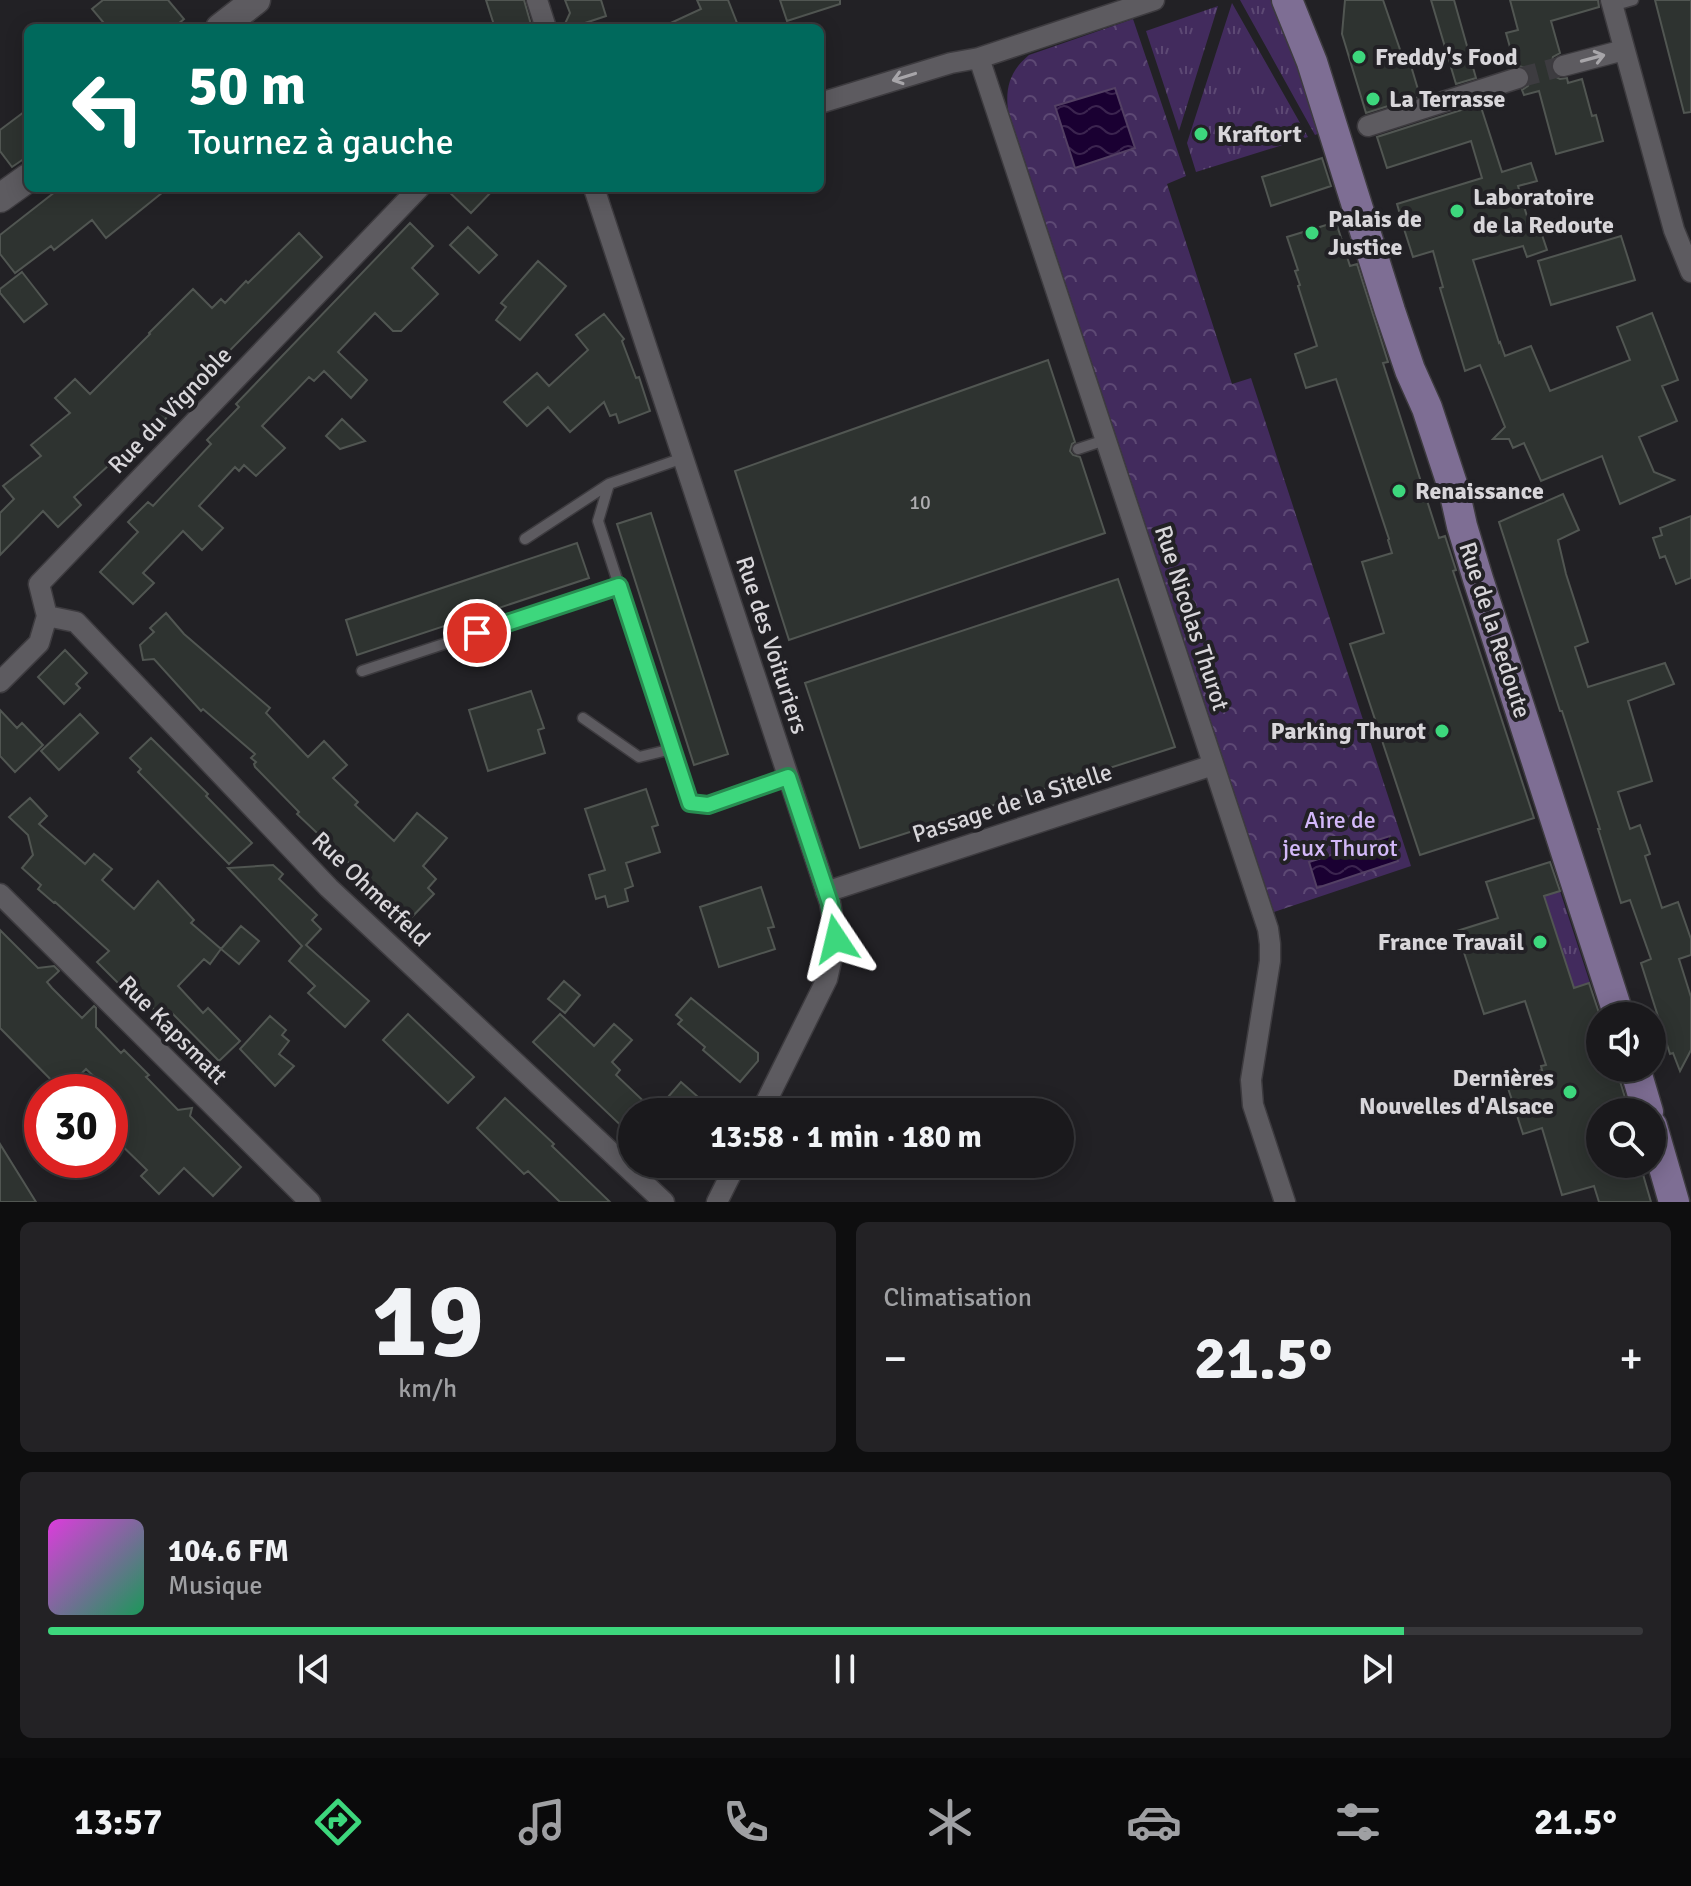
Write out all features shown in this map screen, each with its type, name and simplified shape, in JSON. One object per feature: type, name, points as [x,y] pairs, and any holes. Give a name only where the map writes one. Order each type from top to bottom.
[{"type":"main road","name":"Rue de la Redoute","points":[[1287,0],[1312,62],[1390,311],[1445,463],[1478,579],[1614,1002]]},
{"type":"main road","name":"Rue de la Redoute","points":[[1309,0],[1307,22],[1312,62]]},
{"type":"main road","points":[[1666,1174],[1674,1202]]},
{"type":"street","points":[[225,24],[256,0]]},
{"type":"street","points":[[537,0],[545,24]]},
{"type":"street","points":[[824,102],[951,63],[979,58],[1154,0]]},
{"type":"street","points":[[1611,3],[1674,230],[1691,272]]},
{"type":"street","points":[[1563,66],[1624,50]]},
{"type":"street","name":"Rue Nicolas Thurot","points":[[979,58],[1269,936],[1270,961],[1251,1080],[1252,1099],[1285,1202]]},
{"type":"street","points":[[1368,126],[1518,78]]},
{"type":"street","points":[[0,198],[24,181]]},
{"type":"street","name":"Rue du Vignoble","points":[[0,682],[39,643],[47,616],[39,584],[415,192]]},
{"type":"street","name":"Rue des Voituriers","points":[[595,192],[830,903],[836,939],[827,979],[768,1098]]},
{"type":"street","name":"Rue Ohmetfeld","points":[[47,616],[76,622],[329,888],[664,1202]]},
{"type":"street","name":"Passage de la Sitelle","points":[[826,892],[1213,765]]},
{"type":"street","name":"Rue Kapsmatt","points":[[0,894],[310,1202]]},
{"type":"street","points":[[717,1202],[729,1178]]},
{"type":"lane","points":[[1611,3],[1633,0]]},
{"type":"lane","points":[[1078,449],[1105,440]]},
{"type":"lane","points":[[525,539],[609,484],[683,458]]},
{"type":"lane","points":[[609,484],[598,521],[690,803],[708,805],[788,777]]},
{"type":"lane","points":[[362,671],[619,586]]},
{"type":"lane","points":[[583,718],[639,757],[672,749]]},
{"type":"green space","points":[[1240,0],[1272,0],[1280,8],[1320,133],[1315,135]]},
{"type":"green space","points":[[1232,3],[1308,137],[1196,172],[1187,143]]},
{"type":"green space","points":[[1218,6],[1179,131],[1146,31]]},
{"type":"green space","name":"Aire de jeux Thurot","points":[[1133,19],[1186,176],[1167,184],[1232,384],[1251,378],[1411,866],[1274,912],[1008,110],[1007,93],[1011,79],[1029,55]]},
{"type":"green space","points":[[1560,891],[1590,983],[1574,988],[1544,896]]},
{"type":"water","points":[[1115,88],[1135,148],[1075,168],[1055,106]]},
{"type":"water","points":[[1390,836],[1398,861],[1317,888],[1309,862]]},
{"type":"building","points":[[103,0],[168,0],[184,19],[178,24],[105,24],[92,9]]},
{"type":"building","points":[[486,0],[524,0],[531,24],[494,24]]},
{"type":"building","points":[[565,0],[601,0],[606,16],[582,24],[565,24],[570,13]]},
{"type":"building","points":[[697,0],[728,0],[737,24],[669,24],[701,9]]},
{"type":"building","points":[[780,0],[840,0],[840,4],[787,21]]},
{"type":"building","points":[[1345,0],[1383,0],[1406,67],[1411,66],[1420,96],[1366,113],[1342,34]]},
{"type":"building","points":[[1431,0],[1454,0],[1476,78],[1456,84]]},
{"type":"building","points":[[1510,0],[1598,0],[1599,7],[1551,21],[1560,53],[1553,57],[1550,69],[1554,76],[1567,78],[1568,83],[1582,79],[1603,141],[1556,154],[1539,91],[1524,95],[1522,90],[1528,86],[1531,75],[1526,68],[1515,65],[1506,33],[1518,30]]},
{"type":"building","points":[[1655,0],[1691,0],[1691,112],[1684,113]]},
{"type":"building","points":[[1480,104],[1502,172],[1531,163],[1537,181],[1518,186],[1529,223],[1537,220],[1547,250],[1527,257],[1523,246],[1473,260],[1505,356],[1531,346],[1550,391],[1630,360],[1617,327],[1652,313],[1678,380],[1662,386],[1677,421],[1639,437],[1654,472],[1674,480],[1620,504],[1602,456],[1541,481],[1524,443],[1513,448],[1509,439],[1493,439],[1505,427],[1480,365],[1465,371],[1440,288],[1443,287],[1433,251],[1413,257],[1397,204],[1482,178],[1471,141],[1387,168],[1377,137]]},
{"type":"building","points":[[24,112],[24,159],[12,167],[0,151],[0,130]]},
{"type":"building","points":[[1322,158],[1331,186],[1271,206],[1262,177]]},
{"type":"building","points":[[55,192],[163,192],[106,238],[92,220],[54,250],[51,246],[15,273],[0,254],[0,235]]},
{"type":"building","points":[[449,192],[491,192],[471,213]]},
{"type":"building","points":[[1336,222],[1350,266],[1357,264],[1388,362],[1383,363],[1439,538],[1445,536],[1456,570],[1453,571],[1534,818],[1420,855],[1350,644],[1384,633],[1362,562],[1392,553],[1389,539],[1336,379],[1306,388],[1295,354],[1317,346],[1287,237]]},
{"type":"building","points":[[410,223],[433,246],[412,268],[438,294],[401,331],[393,331],[375,313],[338,352],[367,380],[351,398],[324,371],[314,381],[309,377],[262,426],[285,448],[256,476],[244,465],[239,471],[235,467],[199,506],[223,528],[202,550],[183,531],[143,573],[154,583],[133,604],[100,572],[138,532],[128,522],[148,502],[153,506],[211,444],[207,440],[239,407],[236,404]]},
{"type":"building","points":[[468,227],[497,255],[479,273],[450,245]]},
{"type":"building","points":[[299,233],[322,257],[135,450],[131,445],[74,497],[81,505],[58,527],[43,511],[0,555],[0,513],[14,499],[3,486],[41,456],[31,445],[70,413],[55,398],[75,379],[90,394],[193,289],[212,308],[221,299],[225,303]]},
{"type":"building","points":[[1621,236],[1635,280],[1551,305],[1538,261]]},
{"type":"building","points":[[538,261],[566,286],[520,340],[496,320],[506,307],[501,303]]},
{"type":"building","points":[[22,272],[47,304],[24,322],[0,293],[0,289]]},
{"type":"building","points":[[604,314],[624,339],[622,341],[636,378],[639,377],[650,411],[619,423],[616,414],[610,416],[604,402],[570,432],[548,407],[527,426],[504,402],[537,373],[549,386],[588,350],[576,335]]},
{"type":"building","points":[[1048,360],[1075,442],[1070,451],[1080,457],[1105,533],[789,640],[735,471]]},
{"type":"building","points":[[342,419],[365,441],[340,449],[326,436]]},
{"type":"building","points":[[1563,494],[1579,530],[1558,540],[1588,642],[1575,647],[1588,687],[1665,663],[1674,684],[1628,701],[1652,781],[1618,792],[1630,829],[1640,825],[1650,854],[1645,856],[1662,908],[1678,902],[1691,939],[1691,955],[1679,959],[1691,997],[1691,1050],[1680,1071],[1666,1041],[1666,1002],[1653,1002],[1641,963],[1651,959],[1630,900],[1621,903],[1600,829],[1499,522]]},
{"type":"building","points":[[651,513],[728,754],[694,765],[617,524]]},
{"type":"building","points":[[1691,516],[1691,578],[1676,584],[1665,556],[1660,558],[1653,538],[1662,535],[1660,528]]},
{"type":"building","points":[[577,543],[589,578],[357,655],[346,620]]},
{"type":"building","points":[[1118,579],[1175,747],[860,848],[805,683]]},
{"type":"building","points":[[166,613],[184,634],[270,708],[266,713],[308,757],[324,741],[347,765],[333,778],[358,802],[355,805],[394,841],[417,813],[447,838],[423,866],[436,879],[428,888],[434,894],[409,920],[297,814],[299,812],[255,767],[256,762],[251,758],[255,754],[203,709],[201,711],[154,659],[143,660],[140,645],[154,632],[150,628]]},
{"type":"building","points":[[65,650],[87,673],[76,684],[80,688],[64,704],[38,677]]},
{"type":"building","points":[[531,691],[544,728],[538,730],[545,753],[488,771],[469,710]]},
{"type":"building","points":[[0,710],[17,728],[22,723],[43,745],[15,772],[0,756]]},
{"type":"building","points":[[80,714],[98,733],[59,770],[41,751]]},
{"type":"building","points":[[151,738],[252,843],[229,864],[138,772],[141,769],[130,758]]},
{"type":"building","points":[[646,789],[658,825],[652,827],[660,852],[626,863],[633,886],[625,889],[628,901],[608,907],[605,896],[596,899],[589,875],[605,870],[585,809]]},
{"type":"building","points":[[30,798],[47,816],[39,824],[85,864],[94,854],[112,869],[102,880],[134,909],[158,881],[194,920],[191,923],[221,949],[210,964],[204,959],[178,986],[203,1013],[208,1008],[240,1041],[219,1061],[170,1011],[162,1018],[124,978],[119,984],[97,962],[109,951],[38,889],[41,885],[22,868],[33,855],[28,835],[9,817]]},
{"type":"building","points":[[1550,862],[1560,891],[1544,896],[1574,988],[1589,983],[1595,1002],[1586,1002],[1586,1082],[1620,1082],[1625,1098],[1586,1098],[1586,1178],[1644,1178],[1651,1202],[1599,1202],[1594,1186],[1562,1195],[1542,1128],[1523,1134],[1506,1082],[1542,1070],[1541,1066],[1546,1065],[1525,1001],[1484,1014],[1457,931],[1498,918],[1486,882]]},
{"type":"building","points":[[273,865],[283,874],[279,879],[317,915],[312,920],[321,929],[306,945],[369,1001],[345,1027],[308,993],[315,986],[289,961],[302,946],[228,868]]},
{"type":"building","points":[[761,887],[774,927],[768,928],[775,949],[719,967],[700,907]]},
{"type":"building","points":[[241,926],[259,941],[239,964],[221,949]]},
{"type":"building","points":[[0,930],[38,968],[54,966],[59,971],[47,982],[52,988],[82,1018],[94,1006],[96,1027],[121,1053],[124,1050],[149,1075],[146,1077],[178,1110],[192,1108],[190,1116],[241,1167],[213,1196],[184,1168],[159,1194],[141,1176],[147,1170],[128,1152],[128,1074],[91,1074],[86,1069],[81,1074],[45,1074],[0,1028]]},
{"type":"building","points":[[564,981],[580,995],[565,1013],[548,999]]},
{"type":"building","points":[[691,998],[758,1053],[758,1061],[740,1082],[678,1024],[682,1020],[676,1015]]},
{"type":"building","points":[[408,1014],[474,1077],[448,1103],[383,1040]]},
{"type":"building","points":[[560,1014],[594,1046],[614,1024],[632,1040],[612,1062],[620,1070],[616,1075],[640,1098],[618,1098],[618,1123],[533,1042]]},
{"type":"building","points":[[270,1016],[286,1030],[282,1035],[289,1041],[279,1054],[294,1066],[275,1086],[240,1049]]},
{"type":"building","points":[[681,1082],[699,1098],[667,1098]]},
{"type":"building","points":[[505,1098],[610,1202],[560,1202],[528,1171],[524,1174],[477,1128]]},
{"type":"building","points":[[0,1144],[36,1202],[0,1202]]},
{"type":"tunnel","points":[[1518,78],[1563,66]]},
{"type":"place","name":"Freddy's Food","points":[[1359,57]]},
{"type":"place","name":"La Terrasse","points":[[1373,99]]},
{"type":"place","name":"Kraftort","points":[[1201,134]]},
{"type":"place","name":"Laboratoire de la Redoute","points":[[1457,211]]},
{"type":"place","name":"Palais de Justice","points":[[1312,233]]},
{"type":"place","name":"Renaissance","points":[[1399,491]]},
{"type":"place","name":"Parking Thurot","points":[[1442,731]]},
{"type":"place","name":"France Travail","points":[[1540,942]]},
{"type":"place","name":"Dernières Nouvelles d'Alsace","points":[[1570,1092]]},
{"type":"route","points":[[477,633],[619,586],[690,803],[708,805],[788,777],[830,903],[836,939]]}]
